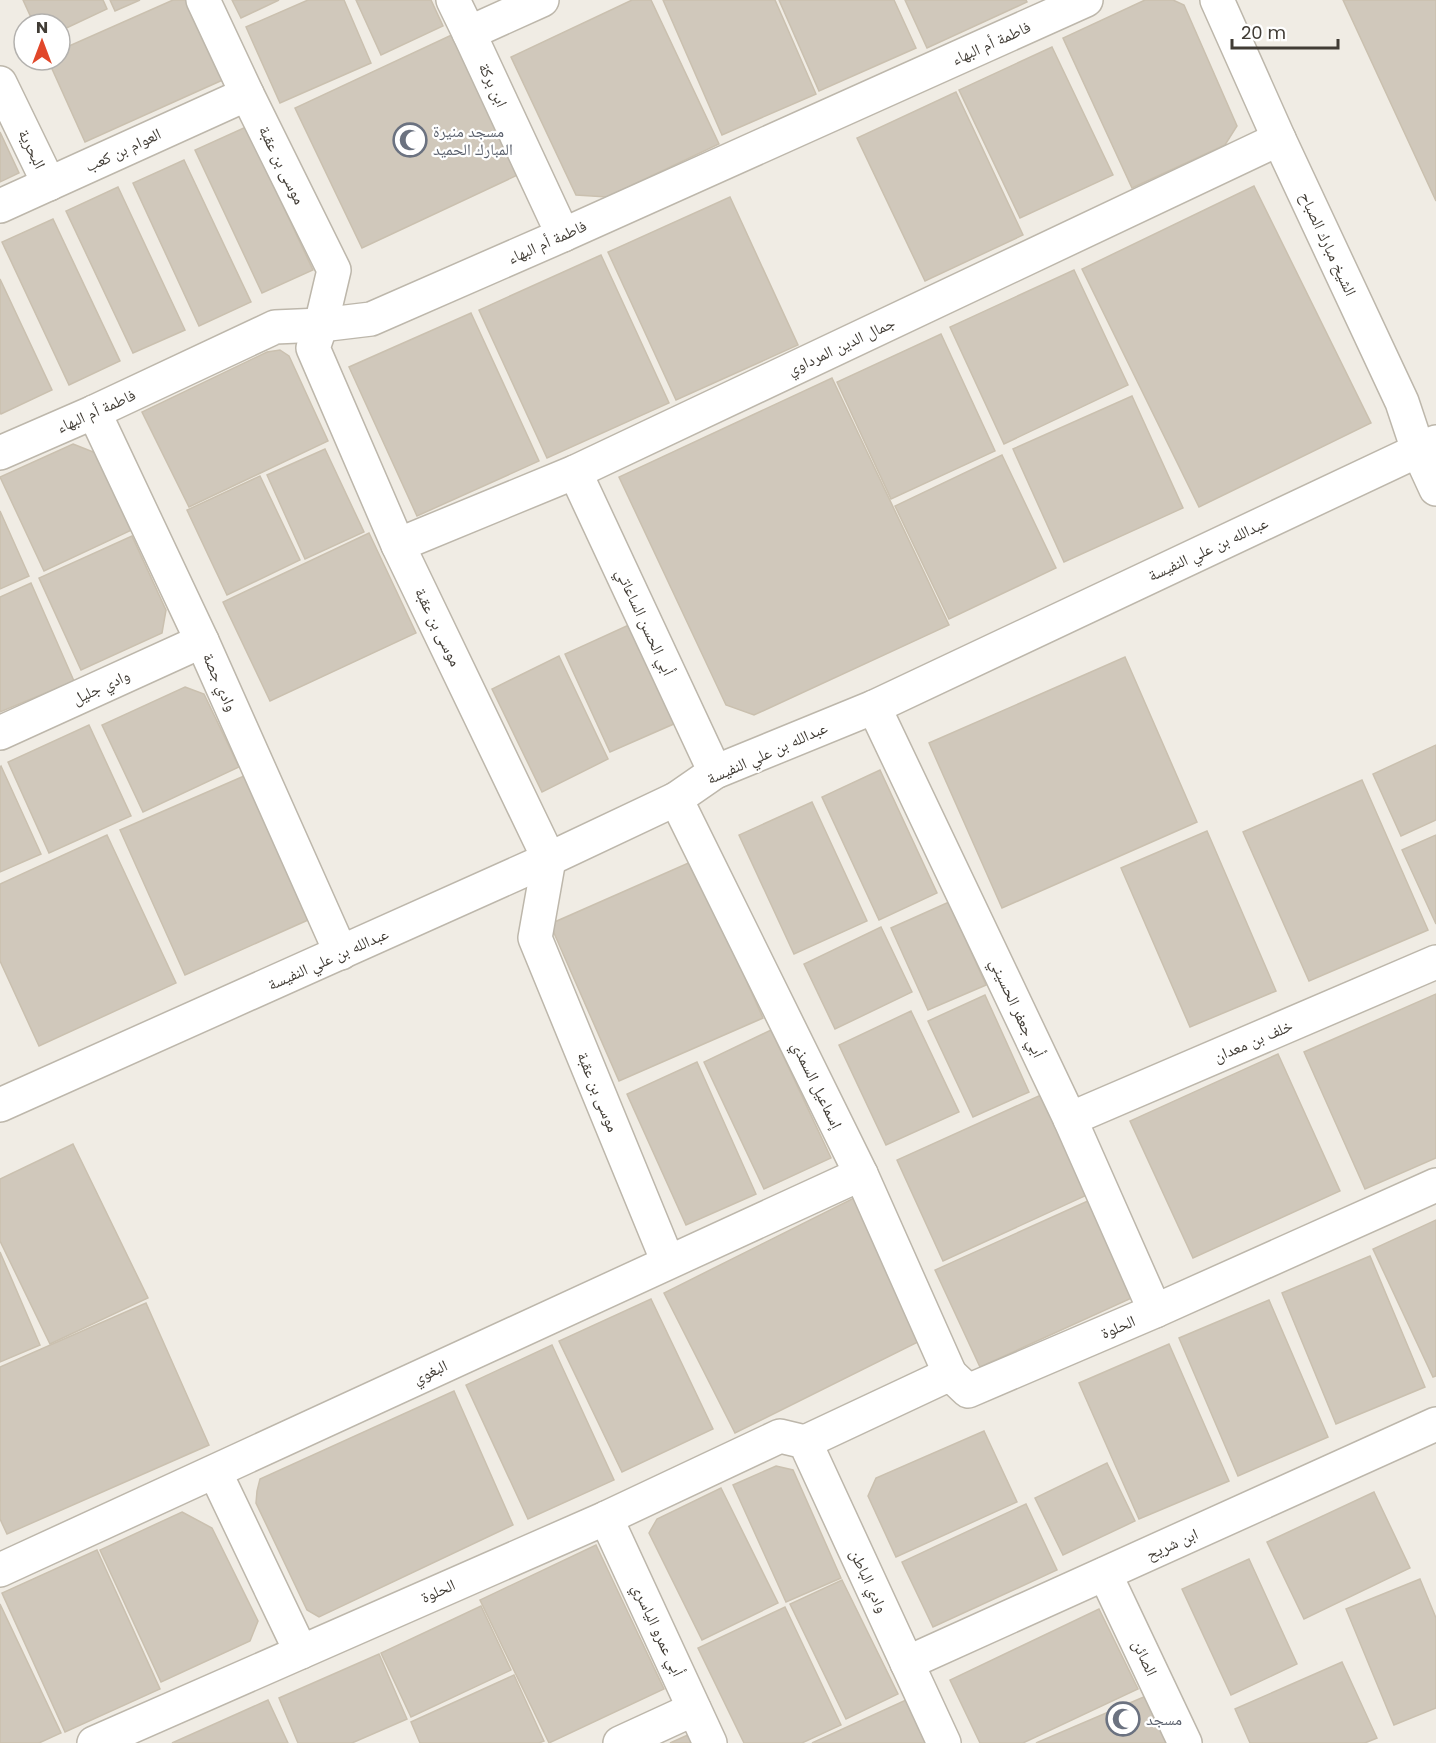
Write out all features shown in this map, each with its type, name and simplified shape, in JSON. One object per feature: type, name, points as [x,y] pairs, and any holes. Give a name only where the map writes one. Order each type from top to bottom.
[{"type":"street","name":"موسى بن عقبة","points":[[203,0],[334,270],[313,348],[398,545],[549,859],[535,938],[668,1262]]},
{"type":"street","name":"ابن بركة","points":[[453,0],[563,235]]},
{"type":"street","points":[[470,33],[542,0]]},
{"type":"street","name":"فاطمة أم البهاء","points":[[0,453],[94,412],[275,327],[321,325],[371,318],[563,235],[1086,0]]},
{"type":"street","name":"الشيخ مبارك الصباح","points":[[1217,0],[1402,402],[1427,446],[1436,489]]},
{"type":"street","name":"البحرية","points":[[0,82],[49,184]]},
{"type":"street","name":"العوام بن كعب","points":[[0,206],[247,94]]},
{"type":"street","name":"جمال الدين المرداوي","points":[[398,545],[575,472],[1279,139]]},
{"type":"street","name":"وادي جصة","points":[[94,412],[202,641],[341,953]]},
{"type":"street","name":"عبدالله بن علي النفيسة","points":[[0,1105],[549,859],[676,799],[715,772],[874,707],[1427,446]]},
{"type":"street","name":"أبي الحسن الساعاتي","points":[[575,472],[715,772]]},
{"type":"street","name":"وادي جليل","points":[[0,733],[202,641]]},
{"type":"street","name":"أبي جعفر الحسيني","points":[[874,707],[1070,1119],[1155,1311]]},
{"type":"street","name":"إسماعيل السمذي","points":[[676,799],[861,1174],[950,1374]]},
{"type":"street","name":"خلف بن معدان","points":[[1070,1119],[1436,962]]},
{"type":"street","name":"البغوي","points":[[0,1570],[861,1174]]},
{"type":"street","name":"الحلوة","points":[[94,1743],[606,1518],[793,1439],[950,1374],[968,1391],[1155,1311],[1436,1185]]},
{"type":"street","name":"ابن شريح","points":[[907,1663],[1436,1424]]},
{"type":"street","name":"وادي الباطن","points":[[793,1439],[907,1663],[944,1743]]},
{"type":"street","points":[[215,1472],[301,1652]]},
{"type":"street","name":"أبي عمرو الياسري","points":[[606,1518],[710,1743]]},
{"type":"street","name":"الصائن","points":[[1105,1574],[1185,1743]]},
{"type":"street","points":[[620,1743],[694,1709]]},
{"type":"building","points":[[23,0],[103,0],[107,9],[72,25],[72,12],[28,12]]},
{"type":"building","points":[[110,0],[140,0],[115,11]]},
{"type":"building","points":[[173,0],[192,0],[227,78],[85,142],[53,72],[72,72],[72,45]]},
{"type":"building","points":[[232,0],[279,0],[241,18]]},
{"type":"building","points":[[308,0],[344,0],[371,63],[280,103],[246,27]]},
{"type":"building","points":[[356,0],[431,0],[443,26],[381,55]]},
{"type":"building","points":[[632,0],[651,0],[719,144],[607,197],[576,195],[511,57]]},
{"type":"building","points":[[663,0],[775,0],[816,94],[722,135]]},
{"type":"building","points":[[779,0],[894,0],[916,48],[819,91]]},
{"type":"building","points":[[905,0],[1026,0],[1027,2],[927,48]]},
{"type":"building","points":[[1145,0],[1173,0],[1184,5],[1237,126],[1225,145],[1132,188],[1063,38]]},
{"type":"building","points":[[1343,0],[1436,0],[1436,201]]},
{"type":"building","name":"مسجد منيرة المبارك الحميد","points":[[458,32],[524,172],[362,248],[295,108]]},
{"type":"building","points":[[1052,47],[1113,175],[1020,218],[959,90]]},
{"type":"building","points":[[956,92],[1023,235],[925,281],[857,138]]},
{"type":"building","points":[[246,127],[313,270],[262,293],[195,150]]},
{"type":"building","points":[[0,132],[19,173],[0,182]]},
{"type":"building","points":[[184,160],[251,302],[199,326],[133,183]]},
{"type":"building","points":[[1254,186],[1371,423],[1199,507],[1082,269]]},
{"type":"building","points":[[118,187],[185,330],[133,353],[66,211]]},
{"type":"building","points":[[730,197],[798,345],[676,400],[608,252]]},
{"type":"building","points":[[53,219],[120,361],[69,385],[2,242]]},
{"type":"building","points":[[601,255],[669,403],[547,458],[479,310]]},
{"type":"building","points":[[1074,270],[1128,385],[1004,444],[950,327]]},
{"type":"building","points":[[0,279],[52,390],[1,414],[0,412]]},
{"type":"building","points":[[471,313],[539,461],[417,516],[349,367]]},
{"type":"building","points":[[941,334],[995,451],[891,499],[837,382]]},
{"type":"building","points":[[280,350],[289,356],[328,441],[189,507],[142,412],[267,352]]},
{"type":"building","points":[[832,378],[949,625],[754,715],[726,705],[619,477]]},
{"type":"building","points":[[1132,396],[1183,508],[1064,562],[1013,449]]},
{"type":"building","points":[[73,444],[101,455],[136,528],[44,571],[0,477]]},
{"type":"building","points":[[325,449],[364,532],[305,559],[267,475]]},
{"type":"building","points":[[1002,455],[1056,568],[949,619],[895,506]]},
{"type":"building","points":[[260,476],[300,560],[227,595],[187,510]]},
{"type":"building","points":[[0,511],[29,576],[0,589]]},
{"type":"building","points":[[369,533],[416,633],[270,701],[223,602]]},
{"type":"building","points":[[132,536],[166,610],[162,633],[81,670],[39,578]]},
{"type":"building","points":[[31,583],[74,681],[0,712],[0,597]]},
{"type":"building","points":[[631,624],[676,723],[610,752],[565,654]]},
{"type":"building","points":[[559,656],[608,759],[542,792],[492,689]]},
{"type":"building","points":[[1125,657],[1197,822],[1002,908],[929,743]]},
{"type":"building","points":[[185,687],[204,694],[239,767],[143,812],[102,725]]},
{"type":"building","points":[[89,725],[131,816],[49,853],[8,762]]},
{"type":"building","points":[[1436,745],[1436,820],[1401,836],[1373,774]]},
{"type":"building","points":[[0,767],[41,854],[0,872]]},
{"type":"building","points":[[880,770],[937,893],[879,920],[822,797]]},
{"type":"building","points":[[244,776],[308,920],[185,975],[120,830]]},
{"type":"building","points":[[1362,780],[1428,930],[1309,981],[1243,832]]},
{"type":"building","points":[[812,802],[867,921],[794,954],[739,835]]},
{"type":"building","points":[[1207,831],[1276,991],[1190,1027],[1121,868]]},
{"type":"building","points":[[107,835],[176,983],[39,1046],[0,961],[0,884]]},
{"type":"building","points":[[1436,835],[1436,924],[1402,850]]},
{"type":"building","points":[[693,861],[763,1018],[619,1081],[550,924]]},
{"type":"building","points":[[949,902],[986,985],[928,1010],[891,928]]},
{"type":"building","points":[[881,927],[912,992],[835,1029],[804,964]]},
{"type":"building","points":[[1436,994],[1436,1158],[1365,1189],[1304,1052]]},
{"type":"building","points":[[985,995],[1029,1092],[973,1117],[928,1021]]},
{"type":"building","points":[[911,1011],[959,1112],[886,1145],[839,1045]]},
{"type":"building","points":[[771,1030],[831,1158],[764,1189],[704,1062]]},
{"type":"building","points":[[1278,1054],[1340,1191],[1193,1258],[1130,1121]]},
{"type":"building","points":[[697,1062],[756,1194],[686,1225],[627,1094]]},
{"type":"building","points":[[1041,1095],[1087,1195],[943,1261],[897,1160]]},
{"type":"building","points":[[73,1144],[148,1298],[50,1344],[0,1241],[0,1179]]},
{"type":"building","points":[[856,1197],[926,1338],[735,1433],[664,1293]]},
{"type":"building","points":[[1090,1200],[1134,1297],[980,1367],[935,1270]]},
{"type":"building","points":[[1436,1220],[1436,1376],[1433,1377],[1373,1249]]},
{"type":"building","points":[[0,1252],[40,1345],[0,1362]]},
{"type":"building","points":[[1370,1256],[1425,1387],[1336,1424],[1282,1293]]},
{"type":"building","points":[[651,1299],[713,1429],[622,1472],[559,1341]]},
{"type":"building","points":[[1269,1300],[1328,1437],[1238,1476],[1179,1338]]},
{"type":"building","points":[[146,1303],[209,1445],[7,1534],[0,1519],[0,1367]]},
{"type":"building","points":[[1169,1344],[1229,1481],[1139,1519],[1079,1383]]},
{"type":"building","points":[[552,1345],[614,1480],[528,1519],[466,1385]]},
{"type":"building","points":[[454,1391],[513,1525],[319,1617],[307,1610],[256,1503],[260,1479]]},
{"type":"building","points":[[984,1431],[1017,1502],[896,1557],[868,1496],[876,1478]]},
{"type":"building","points":[[1107,1463],[1135,1521],[1063,1555],[1035,1498]]},
{"type":"building","points":[[776,1466],[793,1470],[841,1578],[786,1602],[733,1485]]},
{"type":"building","points":[[721,1488],[778,1603],[702,1640],[649,1533],[657,1519]]},
{"type":"building","points":[[1374,1492],[1410,1568],[1304,1619],[1267,1542]]},
{"type":"building","points":[[1026,1504],[1057,1570],[933,1627],[902,1562]]},
{"type":"building","points":[[182,1512],[212,1528],[258,1621],[250,1641],[161,1682],[100,1550]]},
{"type":"building","points":[[596,1545],[664,1689],[549,1743],[480,1600]]},
{"type":"building","points":[[97,1550],[160,1689],[65,1732],[2,1593]]},
{"type":"building","points":[[1249,1559],[1297,1664],[1231,1695],[1182,1589]]},
{"type":"building","points":[[1420,1579],[1436,1618],[1436,1708],[1394,1725],[1346,1609]]},
{"type":"building","points":[[842,1580],[898,1694],[846,1719],[790,1604]]},
{"type":"building","points":[[0,1604],[61,1733],[39,1743],[0,1743]]},
{"type":"building","points":[[481,1606],[511,1670],[411,1717],[381,1653]]},
{"type":"building","points":[[785,1607],[841,1725],[802,1743],[744,1743],[698,1648]]},
{"type":"building","points":[[1099,1609],[1138,1689],[1023,1743],[980,1743],[950,1680]]},
{"type":"building","points":[[379,1654],[407,1719],[352,1743],[298,1743],[279,1698]]},
{"type":"building","points":[[1342,1662],[1377,1738],[1365,1743],[1250,1743],[1235,1709]]},
{"type":"building","points":[[514,1675],[544,1741],[539,1743],[420,1743],[411,1722]]},
{"type":"building","name":"مسجد","points":[[1146,1696],[1166,1743],[1036,1743]]},
{"type":"building","points":[[268,1700],[288,1743],[172,1743]]},
{"type":"building","points":[[906,1700],[926,1743],[812,1743]]},
{"type":"building","points":[[690,1734],[695,1743],[670,1743]]},
{"type":"place","name":"مسجد منيرة المبارك الحميد","points":[[410,140]]},
{"type":"place","name":"مسجد","points":[[1123,1719]]}]
